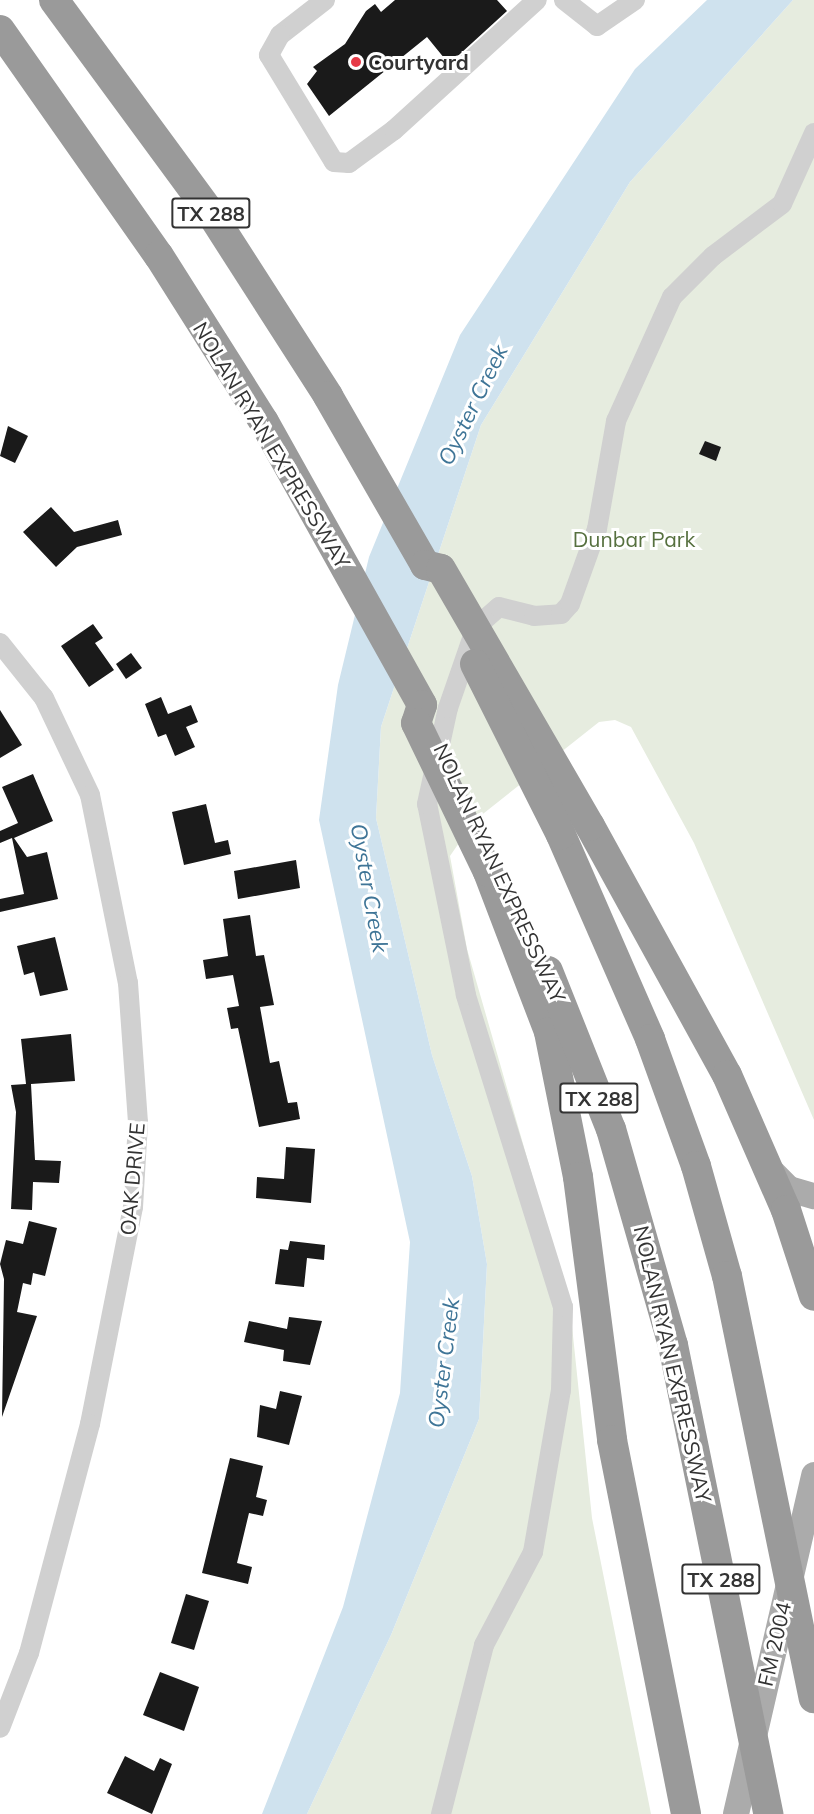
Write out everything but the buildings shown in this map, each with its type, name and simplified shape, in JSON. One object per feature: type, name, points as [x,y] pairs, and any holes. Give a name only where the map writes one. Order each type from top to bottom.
[{"type":"highway","name":"TX 288","points":[[54,0],[212,215],[352,438],[424,565],[561,836],[650,1040],[696,1166],[727,1276],[814,1698]]},
{"type":"highway","name":"NOLAN RYAN EXPRESSWAY","points":[[0,30],[159,256],[290,467],[422,705],[416,723],[553,980],[611,1129],[673,1345],[768,1814]]},
{"type":"highway","points":[[424,565],[441,569],[590,826],[727,1075],[770,1170],[814,1296]]},
{"type":"highway","points":[[492,867],[549,1032],[578,1178],[612,1440],[686,1814]]},
{"type":"main road","points":[[770,1170],[789,1189],[814,1196]]},
{"type":"main road","name":"FM 2004","points":[[736,1814],[814,1475]]},
{"type":"main road","points":[[770,1659],[784,1625],[814,1603]]},
{"type":"street","points":[[325,0],[280,35],[269,56],[273,70],[334,162],[349,163],[394,130],[537,0]]},
{"type":"street","points":[[564,0],[597,26],[635,0]]},
{"type":"street","points":[[441,1814],[484,1645],[533,1552],[561,1390],[563,1307],[466,995],[427,804],[443,729],[476,627],[499,607],[561,615],[570,604],[597,529],[616,421],[672,297],[713,256],[782,204],[814,133]]},
{"type":"street","name":"OAK DRIVE","points":[[0,643],[44,698],[90,795],[128,983],[138,1123],[133,1208],[90,1424],[29,1653],[0,1728]]},
{"type":"green space","name":"Dunbar Park","points":[[793,0],[814,0],[814,1120],[694,843],[631,727],[615,720],[599,722],[474,821],[450,856],[467,949],[570,1307],[592,1518],[651,1814],[307,1814],[391,1635],[479,1419],[487,1264],[472,1176],[432,1055],[376,818],[381,727],[481,425],[630,182]]},
{"type":"water","name":"Oyster Creek","points":[[707,0],[793,0],[630,182],[481,425],[381,727],[376,818],[432,1055],[472,1176],[487,1264],[479,1419],[391,1635],[307,1814],[262,1814],[343,1607],[400,1393],[410,1242],[319,820],[338,685],[369,557],[460,335],[635,69]]},
{"type":"place","name":"Courtyard","points":[[356,62]]}]
